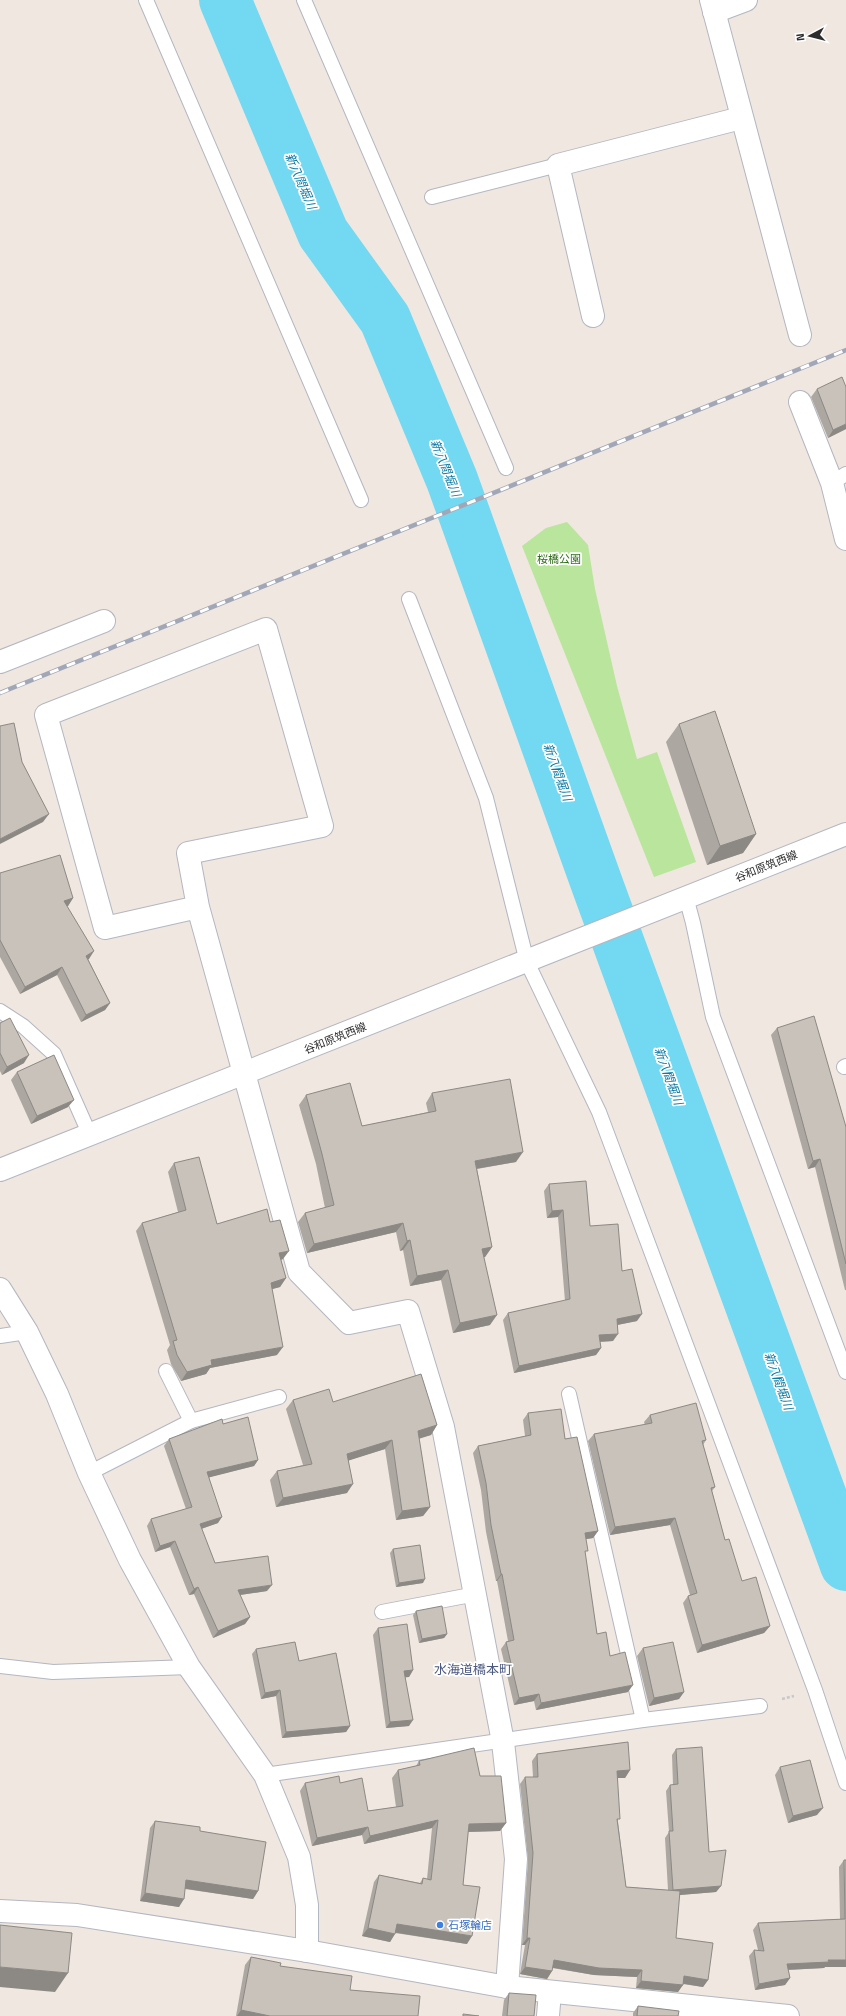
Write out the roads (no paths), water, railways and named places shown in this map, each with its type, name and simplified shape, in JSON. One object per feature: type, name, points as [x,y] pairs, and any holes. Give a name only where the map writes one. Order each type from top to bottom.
[{"type":"street","points":[[746,0],[713,6],[741,118],[800,335]]},
{"type":"street","points":[[593,316],[558,165],[741,118]]},
{"type":"street","points":[[800,402],[839,478],[846,539]]},
{"type":"street","points":[[0,662],[104,621]]},
{"type":"street","points":[[198,907],[105,928],[46,715],[266,629],[322,826],[188,853],[198,907],[299,1272],[349,1322],[408,1311],[443,1427],[503,1742],[516,1859],[507,1987]]},
{"type":"street","name":"谷和原筑西線","points":[[0,1170],[89,1133],[244,1074],[846,834]]},
{"type":"street","points":[[0,1289],[28,1332],[57,1394],[89,1473],[130,1560],[189,1667],[265,1775],[299,1857],[307,1905],[306,1951]]},
{"type":"street","points":[[0,1911],[77,1915],[306,1951],[507,1987],[788,2016]]},
{"type":"street","points":[[548,2016],[550,1992]]},
{"type":"lane","points":[[146,0],[361,500]]},
{"type":"lane","points":[[304,0],[506,468]]},
{"type":"lane","points":[[432,197],[558,165]]},
{"type":"lane","points":[[409,599],[486,798],[533,959],[599,1112],[815,1690],[846,1783]]},
{"type":"lane","points":[[677,901],[693,923],[713,1017],[846,1372]]},
{"type":"lane","points":[[0,1010],[23,1026],[54,1054],[89,1133]]},
{"type":"lane","points":[[0,1336],[28,1332]]},
{"type":"lane","points":[[166,1371],[190,1421]]},
{"type":"lane","points":[[569,1394],[643,1720]]},
{"type":"lane","points":[[89,1473],[190,1421],[279,1397]]},
{"type":"lane","points":[[382,1612],[476,1594]]},
{"type":"lane","points":[[0,1666],[53,1672],[189,1667]]},
{"type":"lane","points":[[265,1775],[503,1742],[643,1720],[760,1706]]},
{"type":"waterway","name":"新八間堀川","points":[[225,0],[323,233],[385,319],[452,480],[598,887],[846,1565]]},
{"type":"railway","points":[[0,693],[846,350]]},
{"type":"place","name":"石塚輪店","points":[[440,1925]]},
{"type":"district","name":"水海道橋本町","points":[[473,1669]]},
{"type":"park label","name":"桜橋公園","points":[[559,559]]}]
